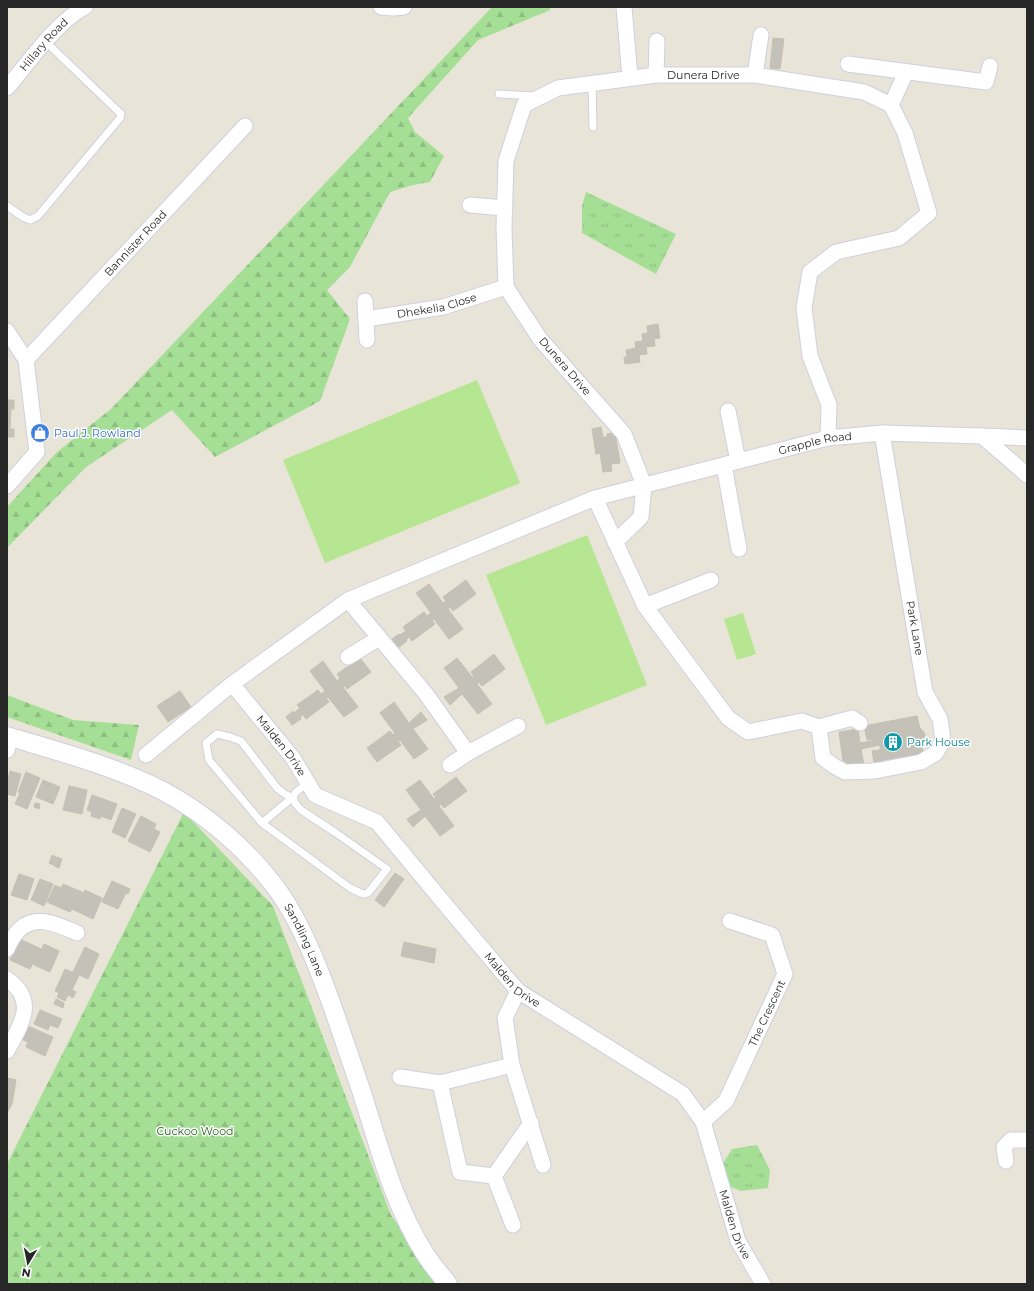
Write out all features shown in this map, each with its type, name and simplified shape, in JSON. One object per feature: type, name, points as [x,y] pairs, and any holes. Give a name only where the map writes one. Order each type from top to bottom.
[{"type":"street","name":"Hillary Road","points":[[7,88],[57,28],[75,12],[85,7]]},
{"type":"street","points":[[381,7],[404,7]]},
{"type":"street","points":[[624,7],[630,78]]},
{"type":"street","points":[[755,75],[761,35]]},
{"type":"street","points":[[656,75],[657,41]]},
{"type":"street","points":[[848,64],[986,82],[990,66]]},
{"type":"street","points":[[828,438],[829,405],[810,356],[804,308],[810,272],[836,252],[899,238],[929,213],[905,133],[891,105],[906,72]]},
{"type":"street","name":"Dunera Drive","points":[[644,485],[624,434],[540,339],[506,287],[504,228],[506,161],[524,106],[558,88],[656,75],[755,75],[864,92],[891,105]]},
{"type":"street","name":"Bannister Road","points":[[26,360],[245,126]]},
{"type":"street","points":[[470,205],[505,208]]},
{"type":"street","name":"Dhekelia Close","points":[[366,319],[443,307],[506,287]]},
{"type":"street","points":[[365,301],[367,340]]},
{"type":"street","points":[[7,331],[26,360],[37,452],[7,486]]},
{"type":"street","points":[[728,412],[739,549]]},
{"type":"street","name":"Grapple Road","points":[[146,755],[232,684],[348,600],[595,498],[828,438],[882,433],[1027,438]]},
{"type":"street","name":"Park Lane","points":[[819,727],[823,758],[845,772],[873,771],[921,762],[936,753],[943,740],[940,720],[926,692],[882,433]]},
{"type":"street","points":[[982,436],[1027,473]]},
{"type":"street","points":[[615,542],[641,517],[644,485]]},
{"type":"street","points":[[595,498],[645,606],[728,718],[748,732],[802,721],[819,727],[852,718],[860,723]]},
{"type":"street","points":[[645,606],[710,580]]},
{"type":"street","points":[[348,600],[426,694],[468,752]]},
{"type":"street","points":[[348,657],[379,638]]},
{"type":"street","name":"Malden Drive","points":[[232,684],[293,758],[315,795],[377,822],[518,991],[683,1094],[703,1122],[738,1241],[763,1284]]},
{"type":"street","points":[[450,765],[468,752],[518,726]]},
{"type":"street","name":"Sandling Lane","points":[[8,741],[75,756],[118,771],[184,803],[222,831],[252,861],[279,892],[305,939],[324,983],[361,1090],[377,1145],[407,1222],[426,1255],[448,1284]]},
{"type":"street","name":"The Crescent","points":[[703,1122],[726,1101],[785,974],[772,935],[730,921]]},
{"type":"street","points":[[7,949],[19,930],[34,922],[48,922],[77,933]]},
{"type":"street","points":[[7,979],[20,990],[24,999],[24,1005],[21,1024],[7,1051]]},
{"type":"street","points":[[518,991],[505,1018],[512,1065],[544,1165]]},
{"type":"street","points":[[400,1077],[440,1083],[512,1065]]},
{"type":"street","points":[[440,1083],[460,1172],[494,1176]]},
{"type":"street","points":[[494,1176],[530,1123]]},
{"type":"street","points":[[1006,1161],[1004,1147],[1011,1140],[1027,1140]]},
{"type":"street","points":[[494,1176],[513,1225]]},
{"type":"lane","points":[[7,206],[30,220],[38,216],[120,118],[119,112],[46,42]]},
{"type":"lane","points":[[592,83],[593,127]]},
{"type":"lane","points":[[499,94],[541,96]]},
{"type":"lane","points":[[217,734],[241,741],[277,788],[286,796],[293,797],[295,803],[301,810],[387,869],[368,893],[363,894],[350,888],[262,823],[209,760],[206,743],[217,734]]},
{"type":"lane","points":[[262,823],[308,783]]},
{"type":"green space","points":[[492,7],[550,7],[550,10],[478,40],[408,118],[415,132],[444,156],[430,182],[413,185],[390,192],[350,267],[327,290],[350,319],[320,401],[215,457],[172,410],[86,467],[7,548],[7,507],[57,452],[111,409]]},
{"type":"green space","points":[[586,192],[676,234],[656,274],[582,233],[582,206]]},
{"type":"green space","points":[[477,380],[520,483],[325,563],[283,460]]},
{"type":"green space","points":[[587,535],[647,685],[546,725],[486,575]]},
{"type":"green space","points":[[743,613],[756,654],[737,660],[724,619]]},
{"type":"green space","points":[[7,695],[73,720],[139,725],[131,760],[7,717]]},
{"type":"green space","name":"Cuckoo Wood","points":[[184,812],[273,906],[391,1215],[439,1284],[7,1284],[7,1164]]},
{"type":"green space","points":[[757,1145],[770,1170],[768,1188],[741,1191],[726,1185],[722,1165],[732,1149]]},
{"type":"building","points":[[773,38],[784,39],[780,69],[770,68]]},
{"type":"building","points":[[658,324],[660,338],[654,339],[655,346],[646,347],[647,354],[639,355],[640,362],[625,364],[624,357],[627,357],[626,350],[636,348],[635,342],[643,341],[642,334],[648,333],[647,326]]},
{"type":"building","points":[[7,400],[14,400],[14,409],[11,409],[10,429],[14,429],[14,437],[7,437]]},
{"type":"building","points":[[601,427],[603,437],[607,437],[607,434],[615,432],[620,463],[611,464],[612,471],[603,472],[600,453],[596,454],[592,429]]},
{"type":"building","points":[[466,580],[476,594],[453,611],[450,607],[448,609],[463,629],[449,639],[434,619],[432,620],[435,624],[412,641],[409,637],[406,640],[407,641],[398,648],[392,639],[406,631],[403,627],[424,612],[427,616],[431,613],[416,593],[429,584],[443,603],[446,601],[443,597]]},
{"type":"building","points":[[494,654],[505,669],[482,686],[479,682],[477,684],[492,704],[478,714],[462,694],[450,705],[444,697],[459,688],[444,668],[457,658],[472,677],[474,676],[471,672]]},
{"type":"building","points":[[360,658],[371,672],[347,689],[344,685],[343,687],[358,707],[344,717],[328,697],[326,698],[329,702],[306,719],[303,715],[300,717],[301,719],[292,725],[286,717],[293,711],[294,713],[300,708],[297,705],[318,690],[321,694],[325,691],[310,671],[323,661],[337,681],[340,678],[337,674]]},
{"type":"building","points":[[180,691],[191,707],[168,722],[157,706]]},
{"type":"building","points":[[394,702],[409,723],[421,712],[427,720],[413,729],[428,749],[414,759],[400,740],[398,741],[401,745],[377,762],[367,748],[390,731],[393,735],[395,733],[380,713]]},
{"type":"building","name":"Park House","points":[[917,716],[920,728],[925,735],[921,741],[923,753],[874,762],[872,751],[880,750],[880,745],[861,749],[864,765],[846,768],[845,760],[843,761],[839,732],[858,729],[860,743],[877,740],[867,740],[864,726]]},
{"type":"building","points":[[10,771],[21,774],[15,796],[7,794],[7,783]]},
{"type":"building","points":[[26,772],[40,778],[27,809],[15,804]]},
{"type":"building","points":[[456,777],[467,791],[444,808],[441,804],[439,806],[454,826],[440,836],[425,816],[413,827],[407,819],[421,810],[406,790],[420,780],[434,799],[436,798],[433,794]]},
{"type":"building","points":[[43,780],[60,787],[53,804],[36,797]]},
{"type":"building","points":[[69,786],[87,790],[82,814],[63,810]]},
{"type":"building","points":[[92,795],[117,804],[111,820],[101,816],[100,819],[91,816],[92,812],[87,810]]},
{"type":"building","points":[[35,803],[40,804],[39,809],[34,807]]},
{"type":"building","points":[[122,808],[136,814],[125,838],[112,832]]},
{"type":"building","points":[[141,816],[156,824],[154,829],[160,832],[150,852],[128,841]]},
{"type":"building","points":[[52,855],[56,857],[53,865],[49,863]]},
{"type":"building","points":[[57,857],[62,859],[59,868],[54,866]]},
{"type":"building","points":[[395,873],[404,879],[384,907],[375,900]]},
{"type":"building","points":[[19,874],[34,879],[27,900],[11,895]]},
{"type":"building","points":[[40,879],[53,884],[44,906],[31,900]]},
{"type":"building","points":[[112,881],[130,889],[128,894],[126,893],[118,909],[102,902]]},
{"type":"building","points":[[63,884],[84,893],[85,890],[102,898],[93,919],[72,909],[70,912],[47,902],[55,885],[61,888]]},
{"type":"building","points":[[20,939],[41,949],[30,969],[10,960]]},
{"type":"building","points":[[404,942],[436,949],[434,963],[401,956]]},
{"type":"building","points":[[44,944],[59,951],[50,972],[34,965]]},
{"type":"building","points":[[85,947],[99,954],[88,979],[73,972]]},
{"type":"building","points":[[65,969],[79,975],[72,990],[76,992],[73,998],[68,995],[65,1001],[57,997],[59,993],[55,991]]},
{"type":"building","points":[[56,999],[64,1003],[63,1008],[54,1004]]},
{"type":"building","points":[[40,1010],[62,1019],[58,1028],[50,1025],[48,1030],[34,1024]]},
{"type":"building","points":[[28,1026],[53,1037],[45,1056],[26,1047],[28,1042],[23,1040]]},
{"type":"building","points":[[7,1078],[16,1080],[12,1104],[7,1113]]},
{"type":"place","name":"Paul J. Rowland","points":[[40,433]]},
{"type":"place","name":"Park House","points":[[893,742]]}]
